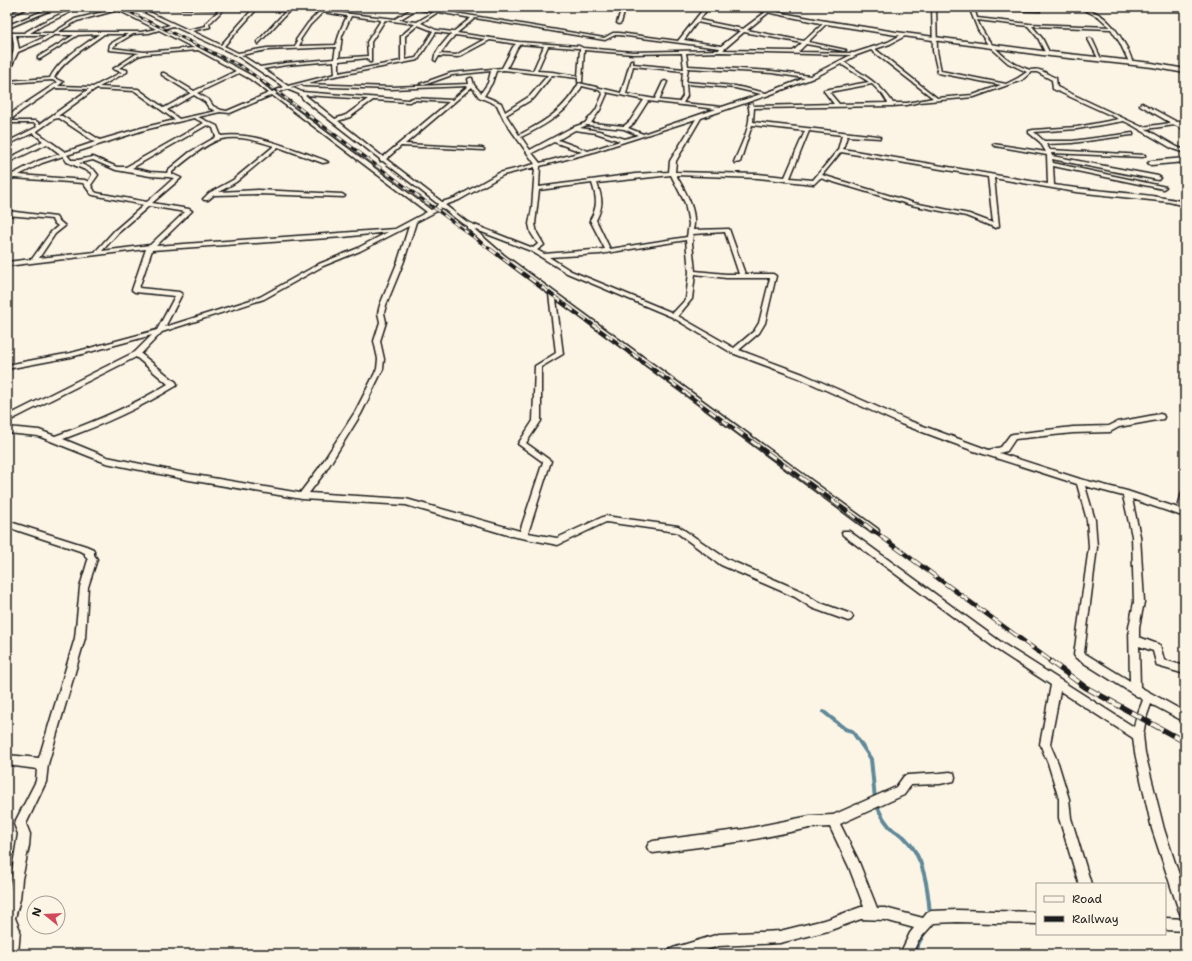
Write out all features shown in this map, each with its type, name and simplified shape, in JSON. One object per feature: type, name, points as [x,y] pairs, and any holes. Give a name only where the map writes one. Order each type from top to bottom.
[{"type":"street","points":[[8,16],[28,7]]},
{"type":"street","points":[[7,29],[12,25],[56,7]]},
{"type":"street","points":[[24,34],[78,7]]},
{"type":"street","points":[[114,7],[252,78],[430,212]]},
{"type":"street","points":[[136,7],[222,46],[237,54],[287,87],[301,93],[371,100],[409,101],[413,99],[452,101]]},
{"type":"street","points":[[143,11],[157,7]]},
{"type":"street","points":[[167,7],[303,8],[418,23],[436,31],[519,43],[633,53],[720,52],[858,54]]},
{"type":"street","points":[[297,48],[299,42],[298,40],[305,29],[322,11],[328,7]]},
{"type":"street","points":[[396,20],[414,7],[604,40],[614,34],[619,34],[722,47]]},
{"type":"street","points":[[619,23],[623,8],[625,7]]},
{"type":"street","points":[[667,52],[680,41],[707,7]]},
{"type":"street","points":[[744,7],[904,35],[1048,54],[1131,62],[1185,72]]},
{"type":"street","points":[[934,7],[934,39],[936,58],[940,73],[1006,85]]},
{"type":"street","points":[[1035,7],[1039,10],[972,7],[975,19],[985,38],[1004,59],[1029,71],[1038,71],[1054,79],[1055,88],[1141,128],[1175,148],[1185,152]]},
{"type":"street","points":[[1080,7],[1101,16],[1117,34],[1131,62]]},
{"type":"street","points":[[189,31],[209,26],[207,24],[221,8]]},
{"type":"street","points":[[222,46],[256,8]]},
{"type":"street","points":[[258,42],[287,8]]},
{"type":"street","points":[[1180,8],[1185,10]]},
{"type":"street","points":[[7,56],[43,40],[76,20],[118,9]]},
{"type":"street","points":[[403,62],[404,36],[418,23],[437,11]]},
{"type":"street","points":[[720,52],[722,47],[767,12]]},
{"type":"street","points":[[337,74],[337,46],[349,13]]},
{"type":"street","points":[[371,68],[369,42],[384,18]]},
{"type":"street","points":[[436,61],[437,55],[454,33],[473,18]]},
{"type":"street","points":[[975,19],[1029,25],[1112,28]]},
{"type":"street","points":[[696,21],[858,54]]},
{"type":"street","points":[[794,53],[826,22]]},
{"type":"street","points":[[7,34],[132,33],[149,32],[173,25]]},
{"type":"street","points":[[1029,25],[1040,38],[1048,54]]},
{"type":"street","points":[[219,138],[215,127],[195,118],[228,112],[296,84],[337,74],[417,60],[436,31]]},
{"type":"street","points":[[52,79],[52,77],[65,62],[103,33]]},
{"type":"street","points":[[132,33],[111,45],[110,49],[145,53]]},
{"type":"street","points":[[40,58],[48,52],[55,50],[78,34]]},
{"type":"street","points":[[7,75],[7,68],[16,52],[17,44],[14,35]]},
{"type":"street","points":[[7,367],[71,355],[160,331],[262,298],[321,265],[401,229],[437,209],[440,205],[457,199],[501,174],[588,152],[699,118],[810,77],[858,54],[898,39],[904,35]]},
{"type":"street","points":[[518,137],[553,117],[578,92],[581,84],[581,36]]},
{"type":"street","points":[[437,55],[457,56],[491,38]]},
{"type":"street","points":[[1090,39],[1101,60]]},
{"type":"street","points":[[504,69],[515,47],[519,43]]},
{"type":"street","points":[[535,72],[546,45]]},
{"type":"street","points":[[237,54],[267,49],[337,46]]},
{"type":"street","points":[[89,185],[95,175],[92,170],[70,161],[64,154],[46,142],[35,132],[35,130],[52,119],[92,88],[126,71],[115,70],[137,55],[145,53],[198,49]]},
{"type":"street","points":[[872,49],[936,99]]},
{"type":"street","points":[[680,104],[685,96],[684,83],[686,68],[684,52]]},
{"type":"street","points":[[623,95],[633,53]]},
{"type":"street","points":[[258,69],[286,64],[370,57]]},
{"type":"street","points":[[841,62],[873,83],[885,94],[892,104]]},
{"type":"street","points":[[631,64],[772,72],[810,77]]},
{"type":"street","points":[[415,87],[451,74],[504,69],[580,77]]},
{"type":"street","points":[[481,96],[490,83],[494,70]]},
{"type":"street","points":[[164,110],[194,93],[240,71]]},
{"type":"street","points":[[743,101],[751,104],[752,107],[907,104],[936,99],[974,96],[1020,79],[1029,73],[1029,71]]},
{"type":"street","points":[[163,74],[207,101],[211,107],[220,111],[228,112]]},
{"type":"street","points":[[504,114],[532,97],[552,74]]},
{"type":"street","points":[[7,82],[52,79],[61,82],[19,110],[7,121]]},
{"type":"street","points":[[470,79],[472,85],[481,96],[500,104],[506,120],[538,164],[532,224],[534,233],[541,245],[533,250]]},
{"type":"street","points":[[656,101],[665,82]]},
{"type":"street","points":[[684,83],[735,87],[767,94]]},
{"type":"street","points":[[837,105],[826,91],[873,83]]},
{"type":"street","points":[[296,84],[346,87],[472,85]]},
{"type":"street","points":[[581,84],[623,95],[656,101],[723,109]]},
{"type":"street","points":[[382,160],[402,145],[472,85]]},
{"type":"street","points":[[55,86],[136,90],[179,121]]},
{"type":"street","points":[[530,152],[574,129],[587,124],[593,118],[603,100],[605,94],[602,89]]},
{"type":"street","points":[[301,93],[306,99],[382,160],[440,205],[470,226],[533,250],[569,272],[674,316],[734,351],[801,376],[904,422],[989,453],[1080,482],[1127,494],[1183,513],[1185,494]]},
{"type":"street","points":[[625,128],[632,122],[647,99]]},
{"type":"street","points":[[334,121],[348,116],[371,100]]},
{"type":"street","points":[[1142,104],[1185,129]]},
{"type":"street","points":[[737,162],[748,132],[752,107]]},
{"type":"street","points":[[7,179],[40,162],[99,142],[220,111]]},
{"type":"street","points":[[52,119],[60,117],[99,142]]},
{"type":"street","points":[[674,316],[689,299],[692,272],[689,243],[692,224],[688,203],[673,173],[673,161],[699,118]]},
{"type":"street","points":[[1051,186],[1049,154],[1042,143],[1031,132],[1077,128],[1124,120]]},
{"type":"street","points":[[7,121],[35,121],[40,127]]},
{"type":"street","points":[[1141,128],[1185,122]]},
{"type":"street","points":[[128,169],[208,123]]},
{"type":"street","points":[[750,123],[807,131],[878,137]]},
{"type":"street","points":[[587,124],[625,128],[642,135]]},
{"type":"street","points":[[7,144],[40,127]]},
{"type":"street","points":[[574,129],[596,132],[625,141]]},
{"type":"street","points":[[786,180],[807,131]]},
{"type":"street","points":[[536,189],[673,173],[758,176],[814,182],[840,150],[845,134]]},
{"type":"street","points":[[1042,143],[1072,142],[1130,134]]},
{"type":"street","points":[[169,174],[170,171],[184,158],[219,138],[241,137],[277,146],[325,162]]},
{"type":"street","points":[[554,140],[588,152]]},
{"type":"street","points":[[7,161],[46,142]]},
{"type":"street","points":[[402,145],[482,149]]},
{"type":"street","points":[[995,145],[1049,154],[1158,178]]},
{"type":"street","points":[[206,198],[237,178],[242,172],[257,163],[277,146]]},
{"type":"street","points":[[840,150],[895,158],[1051,186],[1169,200],[1185,204]]},
{"type":"street","points":[[1049,154],[1143,156]]},
{"type":"street","points":[[70,161],[78,162],[93,158],[116,168],[150,174],[169,174],[178,178],[116,232],[98,252]]},
{"type":"street","points":[[1151,162],[1185,160]]},
{"type":"street","points":[[1050,164],[1163,187]]},
{"type":"street","points":[[7,419],[137,354],[160,331],[179,294],[135,290],[150,247],[188,211],[96,195],[85,182],[13,176]]},
{"type":"street","points":[[820,176],[913,204],[974,217],[996,226],[991,176]]},
{"type":"street","points":[[594,182],[600,199],[599,210],[593,220],[608,250]]},
{"type":"street","points":[[211,194],[258,192],[342,196]]},
{"type":"street","points":[[7,213],[54,218],[55,222],[62,226],[53,233],[34,261]]},
{"type":"street","points":[[459,219],[502,256],[875,531]]},
{"type":"street","points":[[302,496],[322,470],[358,412],[380,369],[381,359],[377,341],[383,322],[381,313],[401,261],[413,222]]},
{"type":"street","points":[[7,264],[150,247],[343,235],[401,229]]},
{"type":"street","points":[[542,256],[608,250],[690,235],[727,230],[743,276]]},
{"type":"street","points":[[692,272],[743,276],[773,276],[762,324],[757,332],[734,351]]},
{"type":"street","points":[[523,536],[547,461],[522,444],[538,421],[538,366],[560,354],[552,292]]},
{"type":"street","points":[[56,439],[106,420],[152,398],[173,384],[137,354]]},
{"type":"street","points":[[989,453],[1004,449],[1013,437],[1073,430],[1110,429],[1117,425],[1160,417]]},
{"type":"street","points":[[7,430],[39,433],[106,460],[188,477],[302,496],[406,502],[523,536],[558,542],[604,519],[678,529],[724,562],[798,594],[815,605],[848,617]]},
{"type":"street","points":[[1080,482],[1091,520],[1093,547],[1078,651],[1079,655],[1135,690],[1185,717]]},
{"type":"street","points":[[1127,494],[1136,536],[1138,602],[1134,627],[1135,690]]},
{"type":"street","points":[[7,524],[83,548],[90,551],[89,556],[93,559],[84,587],[80,638],[42,764],[41,782],[20,824],[24,834],[23,846],[16,879],[14,899],[9,918],[14,930],[12,954]]},
{"type":"street","points":[[846,533],[1002,648],[1138,735]]},
{"type":"street","points":[[1134,640],[1157,648],[1160,663],[1185,670]]},
{"type":"street","points":[[1057,682],[1045,744],[1064,799],[1065,818],[1084,883]]},
{"type":"street","points":[[1149,697],[1141,718],[1138,735],[1140,753],[1158,829],[1185,911]]},
{"type":"street","points":[[7,760],[42,764]]},
{"type":"street","points":[[653,847],[745,835],[810,822],[833,821],[900,791],[908,780],[923,778],[932,780],[950,777]]},
{"type":"street","points":[[833,821],[854,864],[874,914]]},
{"type":"street","points":[[673,954],[719,940],[780,937],[828,925],[861,913],[885,914],[924,924]]},
{"type":"street","points":[[906,954],[914,937],[930,917],[957,916],[1036,918]]},
{"type":"street","points":[[1166,924],[1185,926]]},
{"type":"waterway","points":[[824,712],[845,729],[852,731],[871,759],[875,799]]},
{"type":"waterway","points":[[876,804],[888,824],[894,831],[904,837],[916,853],[924,873],[930,915]]},
{"type":"waterway","points":[[913,954],[924,933]]},
{"type":"railway","points":[[119,7],[243,67],[301,109]]},
{"type":"railway","points":[[299,108],[491,250]]},
{"type":"railway","points":[[490,249],[736,430]]},
{"type":"railway","points":[[735,429],[1052,662]]},
{"type":"railway","points":[[1050,661],[1085,687],[1185,742]]}]
